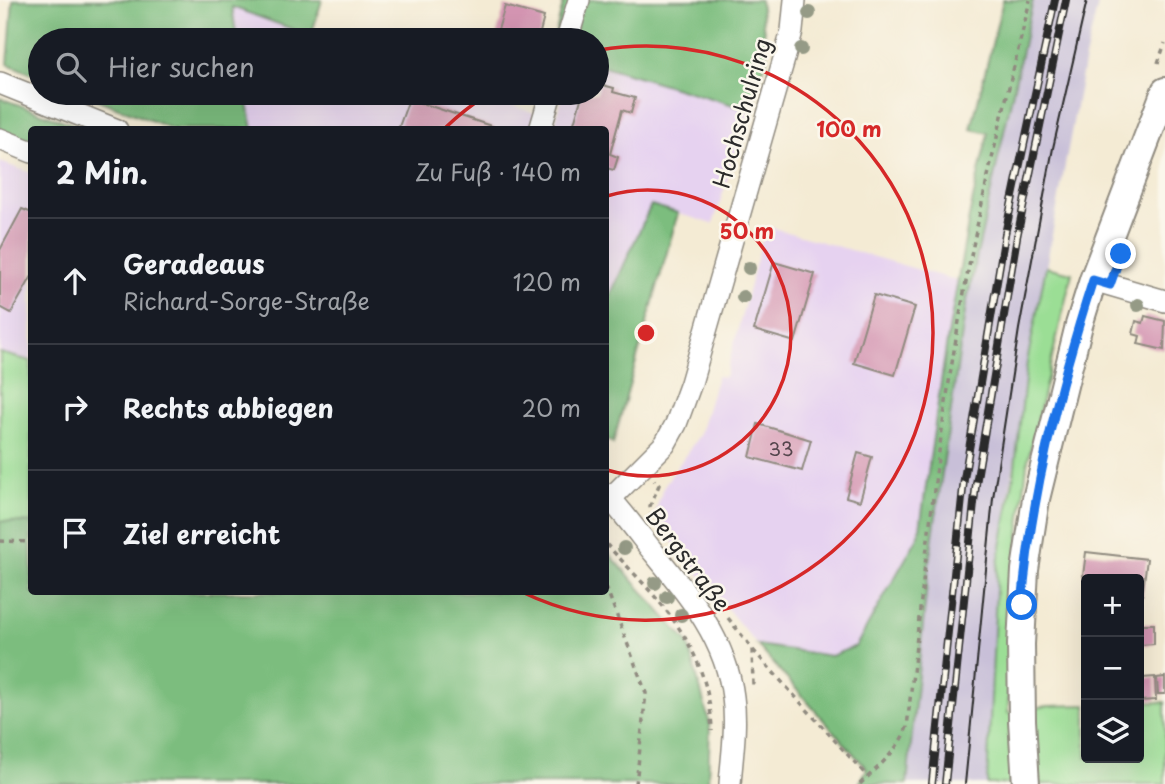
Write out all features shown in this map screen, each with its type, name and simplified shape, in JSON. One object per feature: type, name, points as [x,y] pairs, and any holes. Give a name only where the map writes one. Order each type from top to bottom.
[{"type":"main road","points":[[1026,784],[1021,644],[1025,570],[1043,465],[1067,367],[1093,280],[1165,91]]},
{"type":"street","points":[[571,28],[579,0]]},
{"type":"street","name":"Hochschulring","points":[[609,495],[665,444],[688,394],[792,31],[795,0]]},
{"type":"street","points":[[0,83],[28,94]]},
{"type":"street","points":[[55,105],[107,126]]},
{"type":"street","points":[[541,126],[547,105]]},
{"type":"street","points":[[0,139],[28,150]]},
{"type":"street","points":[[1093,280],[1165,301]]},
{"type":"street","name":"Bergstraße","points":[[609,497],[696,606],[722,655],[733,698],[730,784]]},
{"type":"path","points":[[860,784],[891,754],[902,740],[907,727],[937,454],[958,326],[979,214],[1030,0]]},
{"type":"path","points":[[1158,63],[1165,43]]},
{"type":"path","points":[[0,541],[28,542]]},
{"type":"path","points":[[609,547],[643,583],[690,644],[708,691],[713,738]]},
{"type":"path","points":[[609,595],[646,693],[636,784]]},
{"type":"path","points":[[752,648],[868,777]]},
{"type":"shaded area","points":[[1033,0],[1099,0],[1085,58],[1046,267],[997,569],[987,784],[907,784],[929,564],[966,305]]},
{"type":"shaded area","points":[[231,7],[289,28],[235,28]]},
{"type":"shaded area","points":[[609,68],[750,110],[713,224],[651,205],[609,298],[609,126],[554,126],[560,105],[609,105]]},
{"type":"shaded area","points":[[248,105],[510,105],[537,114],[533,126],[252,126]]},
{"type":"shaded area","points":[[0,162],[28,172],[28,360],[0,353]]},
{"type":"shaded area","points":[[766,226],[958,281],[919,535],[856,646],[831,656],[757,645],[662,529],[655,513],[664,486],[700,434],[717,376],[725,377]]},
{"type":"green space","points":[[13,0],[322,0],[313,28],[289,28],[232,7],[235,28],[28,28],[28,72],[8,64]]},
{"type":"green space","points":[[564,0],[760,0],[767,58],[750,110],[609,68],[609,28],[557,28]]},
{"type":"green space","points":[[1003,0],[1033,0],[966,305],[929,564],[907,784],[859,784],[867,769],[757,645],[831,656],[856,646],[919,535],[946,347],[970,212],[988,133],[971,129]]},
{"type":"green space","points":[[0,98],[79,126],[28,126],[28,144],[0,132]]},
{"type":"green space","points":[[111,105],[248,105],[252,126],[165,126]]},
{"type":"green space","points":[[651,205],[678,213],[613,443],[609,440],[609,298]]},
{"type":"green space","points":[[1046,267],[1072,273],[1027,464],[1011,605],[1008,713],[1047,706],[1081,705],[1081,763],[1144,763],[1144,703],[1165,702],[1165,784],[987,784],[997,569],[1014,475],[1027,362]]},
{"type":"green space","points":[[0,353],[28,360],[28,523],[0,521]]},
{"type":"green space","points":[[0,521],[28,523],[28,595],[609,595],[609,553],[688,643],[710,725],[708,784],[0,784]]},
{"type":"building","points":[[505,6],[544,17],[541,28],[499,28]]},
{"type":"building","points":[[609,87],[614,88],[613,92],[635,98],[631,113],[622,110],[610,154],[618,157],[614,170],[609,169],[609,126],[573,126],[579,105],[609,105]]},
{"type":"building","points":[[407,105],[427,105],[491,126],[399,126]]},
{"type":"building","points":[[22,209],[28,211],[28,283],[11,313],[0,307],[0,250]]},
{"type":"building","points":[[774,262],[815,274],[795,342],[754,330]]},
{"type":"building","points":[[874,295],[915,307],[895,375],[854,363]]},
{"type":"building","points":[[1145,316],[1165,321],[1164,350],[1138,344],[1140,336],[1133,334],[1136,321],[1143,323]]},
{"type":"building","points":[[758,424],[811,440],[802,471],[750,457]]},
{"type":"building","points":[[858,453],[872,457],[860,501],[846,497]]},
{"type":"building","points":[[1086,552],[1147,559],[1144,582],[1144,574],[1083,574]]},
{"type":"building","points":[[1144,624],[1154,624],[1154,644],[1144,645]]},
{"type":"building","points":[[1155,677],[1156,700],[1144,701],[1144,678]]},
{"type":"building","points":[[1165,677],[1165,694],[1158,694],[1157,678]]},
{"type":"tram line","points":[[965,784],[993,498],[1019,329],[1053,148],[1087,0]]},
{"type":"railway","points":[[932,784],[964,479],[1005,234],[1055,0]]},
{"type":"railway","points":[[945,784],[976,484],[1017,237],[1066,0]]},
{"type":"route","points":[[1022,605],[1036,499],[1076,333],[1093,280],[1110,285],[1121,254]]}]
